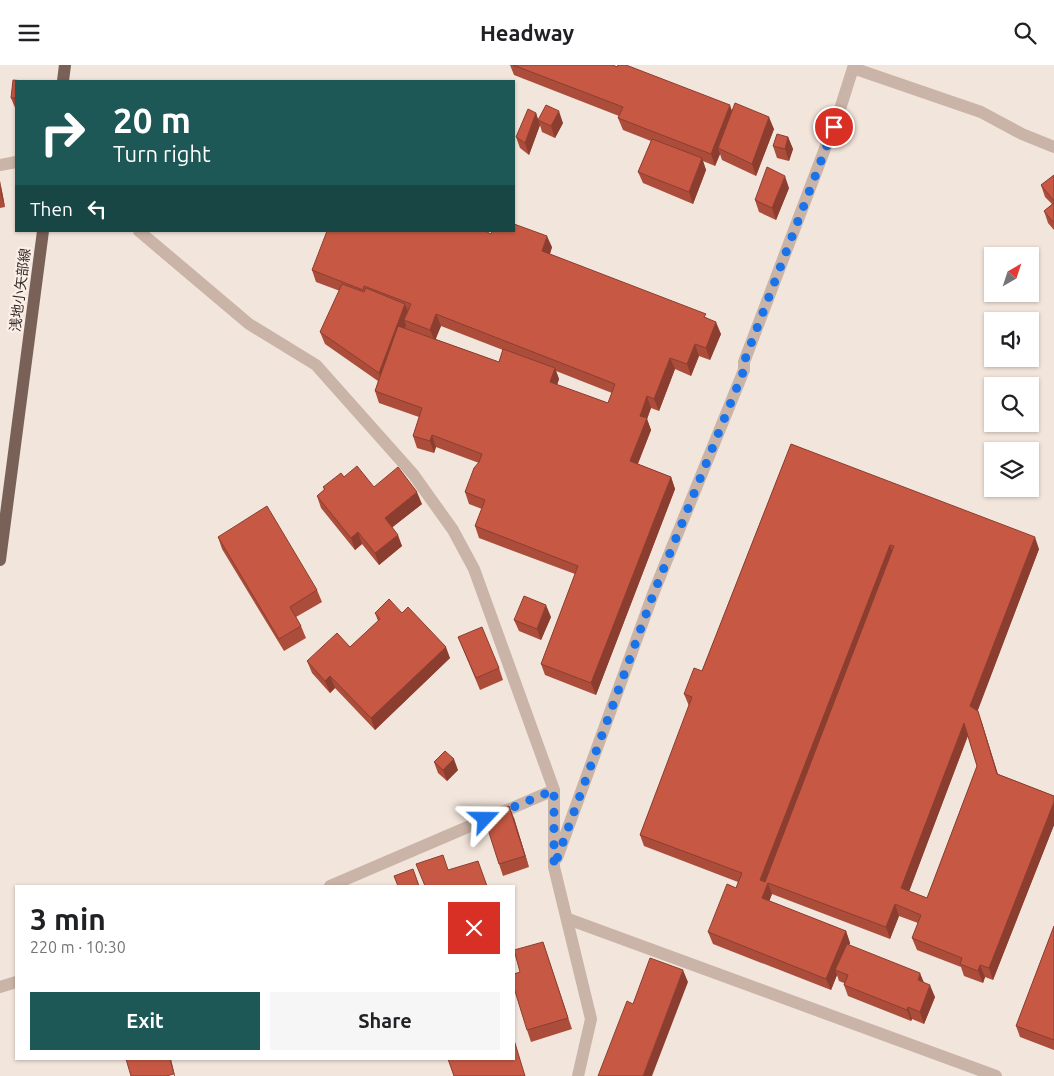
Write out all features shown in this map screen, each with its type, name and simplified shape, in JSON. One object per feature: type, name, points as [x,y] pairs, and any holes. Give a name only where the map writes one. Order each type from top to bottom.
[{"type":"main road","points":[[63,80],[65,65]]},
{"type":"main road","name":"浅地小矢部線","points":[[0,560],[43,232]]},
{"type":"street","points":[[554,867],[653,595],[744,370],[744,362],[840,109],[854,66],[981,112],[1022,134],[1054,147]]},
{"type":"street","points":[[0,165],[15,162]]},
{"type":"street","points":[[140,232],[249,324],[316,365],[413,474],[453,530],[474,569],[554,790],[554,867],[591,1019],[578,1076]]},
{"type":"street","points":[[332,885],[554,790]]},
{"type":"street","points":[[568,919],[996,1076]]},
{"type":"street","points":[[0,987],[15,982]]},
{"type":"building","points":[[513,65],[613,65],[617,67],[618,65],[626,65],[730,105],[711,154],[618,118],[623,107]]},
{"type":"building","points":[[13,80],[15,80],[15,98],[11,98]]},
{"type":"building","points":[[735,103],[769,117],[752,164],[718,148]]},
{"type":"building","points":[[546,105],[559,111],[551,126],[538,120]]},
{"type":"building","points":[[528,109],[536,113],[525,143],[516,137]]},
{"type":"building","points":[[777,134],[788,137],[785,149],[773,146]]},
{"type":"building","points":[[652,139],[702,158],[689,192],[638,172]]},
{"type":"building","points":[[767,167],[785,176],[772,208],[755,200]]},
{"type":"building","points":[[1054,175],[1054,201],[1041,185]]},
{"type":"building","points":[[1054,203],[1054,223],[1044,211]]},
{"type":"building","points":[[515,224],[547,236],[542,251],[706,314],[704,317],[716,322],[706,348],[695,344],[687,364],[670,358],[654,399],[647,396],[640,416],[647,418],[630,461],[671,477],[591,683],[541,664],[578,566],[475,526],[485,500],[465,492],[474,468],[482,454],[432,435],[430,441],[413,436],[422,408],[375,391],[398,326],[499,362],[503,349],[555,368],[550,382],[608,403],[615,384],[436,314],[430,330],[404,320],[411,304],[364,286],[363,290],[312,270],[327,232],[487,232],[491,234],[492,232],[515,232]]},
{"type":"building","points":[[342,284],[364,292],[366,288],[405,304],[379,373],[320,332]]},
{"type":"building","points":[[791,444],[1035,537],[970,706],[978,711],[997,774],[1054,796],[1054,802],[989,968],[980,965],[978,971],[960,964],[962,958],[912,938],[921,915],[895,904],[886,927],[768,883],[762,898],[846,931],[826,979],[708,932],[727,884],[736,888],[742,873],[640,835],[692,697],[684,694],[694,668],[702,671]],"holes":[[[890,545],[894,546],[765,882],[760,880]],[[964,723],[977,766],[927,898],[901,888]]]},
{"type":"building","points":[[357,466],[374,487],[398,467],[417,492],[385,518],[398,535],[375,553],[358,532],[351,538],[317,496],[325,489],[323,487],[341,473],[344,477]]},
{"type":"building","points":[[267,506],[317,590],[290,607],[301,626],[279,639],[218,537]]},
{"type":"building","points":[[524,596],[546,605],[537,629],[514,620]]},
{"type":"building","points":[[389,599],[402,613],[408,607],[446,647],[371,718],[330,676],[325,681],[307,661],[337,633],[350,647],[380,619],[375,613]]},
{"type":"building","points":[[482,627],[499,668],[476,678],[458,637]]},
{"type":"building","points":[[445,751],[454,759],[443,770],[434,762]]},
{"type":"building","points":[[509,806],[525,856],[499,864],[483,814]]},
{"type":"building","points":[[443,855],[448,870],[478,861],[487,885],[425,885],[416,864]]},
{"type":"building","points":[[413,869],[419,885],[398,885],[394,876]]},
{"type":"building","points":[[1054,926],[1054,1040],[1016,1026]]},
{"type":"building","points":[[543,942],[568,1018],[527,1030],[515,991],[515,974],[520,972],[515,950]]},
{"type":"building","points":[[847,944],[920,973],[918,980],[930,985],[920,1012],[908,1007],[907,1010],[844,985],[848,975],[835,970]]},
{"type":"building","points":[[650,958],[683,970],[643,1076],[598,1076],[627,1001],[633,1004]]},
{"type":"building","points":[[515,1043],[525,1076],[454,1076],[448,1060],[515,1060]]},
{"type":"building","points":[[126,1060],[170,1060],[174,1074],[166,1076],[131,1076]]},
{"type":"route","points":[[485,819],[554,790],[554,867],[653,595],[744,370],[744,362],[834,127]]}]
